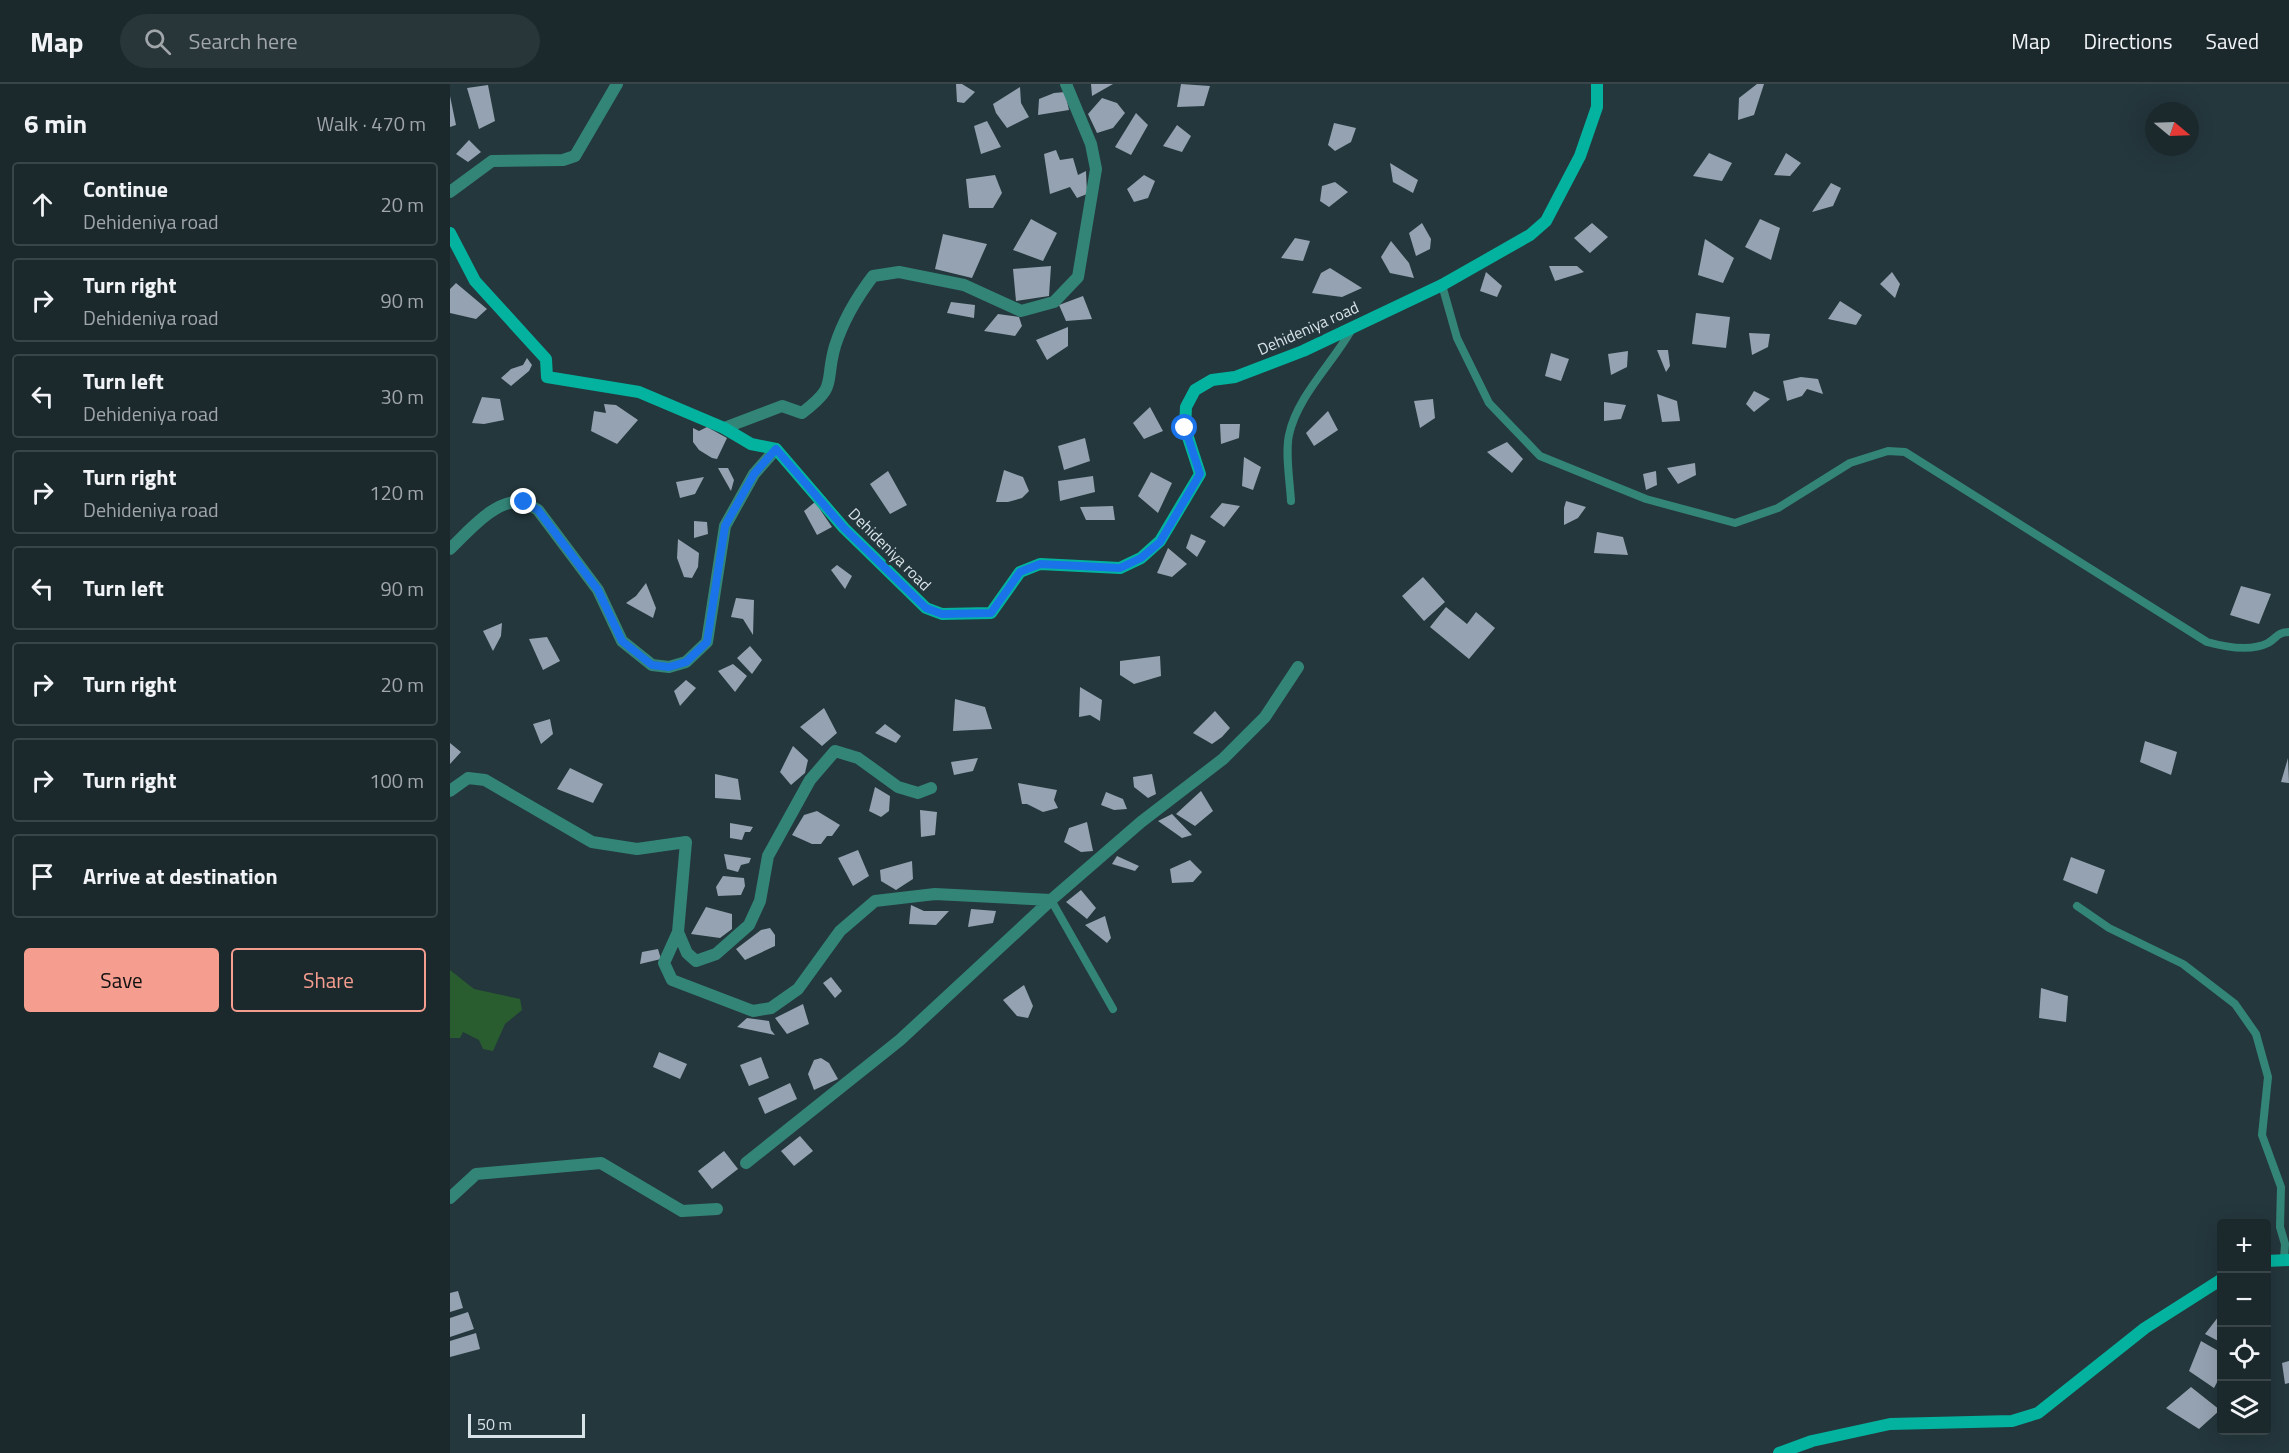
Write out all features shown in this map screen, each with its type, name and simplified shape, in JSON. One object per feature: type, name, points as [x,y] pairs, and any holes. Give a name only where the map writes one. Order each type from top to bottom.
[{"type":"street","points":[[450,192],[492,161],[563,160],[575,156],[617,84]]},
{"type":"street","points":[[724,428],[782,406],[801,413],[820,399],[830,383],[835,346],[857,297],[873,276],[899,272],[964,285],[1022,311],[1054,302],[1078,277],[1096,169],[1091,144],[1066,84]]},
{"type":"street","name":"Dehideniya road","points":[[776,449],[844,528],[926,608],[942,614],[991,613],[1020,572],[1040,564],[1120,568],[1141,558],[1160,542],[1200,474],[1185,428],[1186,407],[1195,390],[1212,380],[1235,377],[1303,351],[1442,285],[1530,235],[1546,221],[1580,156],[1597,107],[1597,84]]},
{"type":"street","points":[[450,233],[475,281],[546,359],[547,377],[639,392],[724,428],[751,444],[776,449]]},
{"type":"street","points":[[450,549],[485,514],[510,503],[524,502],[538,510],[598,590],[622,641],[652,665],[669,667],[686,662],[707,642],[725,526],[754,474],[776,449]]},
{"type":"street","points":[[746,1163],[900,1040],[1051,900],[1141,822],[1223,759],[1265,717],[1298,667]]},
{"type":"street","points":[[678,932],[687,953],[696,961],[716,954],[748,925],[760,901],[768,856],[810,780],[835,751],[858,758],[898,787],[918,793],[930,788]]},
{"type":"street","points":[[450,790],[468,778],[485,780],[592,842],[637,849],[686,842],[678,932],[664,963],[672,980],[753,1011],[771,1008],[798,989],[840,932],[875,901],[935,894],[1051,900]]},
{"type":"street","points":[[450,1198],[476,1174],[601,1163],[682,1211],[717,1209]]},
{"type":"street","points":[[2271,1261],[2287,1260]]},
{"type":"street","points":[[1779,1453],[1812,1441],[1890,1424],[2012,1421],[2038,1413],[2145,1328],[2217,1282]]},
{"type":"lane","points":[[1442,285],[1457,338],[1490,403],[1540,456],[1646,499],[1735,523],[1778,508],[1850,463],[1888,451],[1905,452],[2207,642],[2234,649],[2267,644],[2280,633],[2289,632]]},
{"type":"lane","points":[[1291,501],[1288,437],[1296,411],[1343,346],[1353,327]]},
{"type":"lane","points":[[1051,900],[1113,1009]]},
{"type":"lane","points":[[2077,906],[2109,928],[2183,964],[2235,1004],[2256,1034],[2268,1077],[2262,1135],[2281,1187],[2280,1227],[2287,1260]]},
{"type":"green space","points":[[450,970],[474,989],[520,999],[522,1010],[505,1024],[493,1051],[483,1049],[479,1040],[463,1032],[460,1038],[450,1038]]},
{"type":"building","points":[[956,84],[962,84],[975,92],[964,103],[957,102]]},
{"type":"building","points":[[1091,84],[1113,84],[1092,96]]},
{"type":"building","points":[[1181,84],[1210,86],[1204,106],[1177,107]]},
{"type":"building","points":[[1757,84],[1764,84],[1754,115],[1738,120],[1739,98]]},
{"type":"building","points":[[488,85],[495,121],[479,129],[467,88]]},
{"type":"building","points":[[1020,87],[1021,103],[1029,117],[1007,128],[996,113],[993,104]]},
{"type":"building","points":[[1065,92],[1069,110],[1038,115],[1039,99],[1054,93]]},
{"type":"building","points":[[450,96],[456,125],[450,127]]},
{"type":"building","points":[[1102,98],[1117,103],[1125,113],[1113,128],[1097,133],[1088,114]]},
{"type":"building","points":[[1136,113],[1148,125],[1131,155],[1115,147]]},
{"type":"building","points":[[987,121],[1001,147],[981,154],[974,126]]},
{"type":"building","points":[[1334,123],[1356,128],[1351,142],[1335,151],[1328,145]]},
{"type":"building","points":[[1177,125],[1191,136],[1182,152],[1163,146]]},
{"type":"building","points":[[469,140],[481,152],[468,162],[456,154]]},
{"type":"building","points":[[1056,150],[1060,160],[1073,158],[1078,175],[1086,171],[1087,194],[1077,198],[1070,187],[1050,194],[1044,154]]},
{"type":"building","points":[[1709,153],[1732,163],[1722,181],[1693,176]]},
{"type":"building","points":[[1786,153],[1801,163],[1790,176],[1774,175]]},
{"type":"building","points":[[1390,163],[1418,180],[1413,193],[1393,182]]},
{"type":"building","points":[[995,175],[1002,193],[993,208],[969,208],[966,179]]},
{"type":"building","points":[[1144,175],[1155,181],[1148,198],[1134,202],[1127,189]]},
{"type":"building","points":[[1335,182],[1348,192],[1329,207],[1320,201],[1322,186]]},
{"type":"building","points":[[1831,183],[1841,188],[1833,206],[1812,212]]},
{"type":"building","points":[[1031,219],[1057,233],[1043,261],[1013,250]]},
{"type":"building","points":[[1760,219],[1780,228],[1771,260],[1745,247]]},
{"type":"building","points":[[1422,223],[1431,239],[1430,249],[1416,256],[1409,233]]},
{"type":"building","points":[[1592,223],[1608,237],[1590,253],[1574,238]]},
{"type":"building","points":[[943,234],[987,244],[972,278],[935,269]]},
{"type":"building","points":[[1295,238],[1310,241],[1303,261],[1281,258]]},
{"type":"building","points":[[1705,239],[1734,258],[1723,283],[1698,275]]},
{"type":"building","points":[[1391,241],[1409,263],[1414,278],[1390,273],[1381,257]]},
{"type":"building","points":[[1051,266],[1049,296],[1016,301],[1013,269]]},
{"type":"building","points":[[1549,266],[1577,266],[1584,272],[1555,281]]},
{"type":"building","points":[[1330,268],[1362,288],[1342,297],[1312,293],[1321,273]]},
{"type":"building","points":[[1486,272],[1502,286],[1497,297],[1480,291]]},
{"type":"building","points":[[1892,272],[1900,284],[1895,298],[1880,284]]},
{"type":"building","points":[[456,283],[487,309],[476,319],[450,313],[450,289]]},
{"type":"building","points":[[1083,296],[1092,319],[1066,321],[1059,305]]},
{"type":"building","points":[[1840,301],[1862,315],[1856,325],[1828,319]]},
{"type":"building","points":[[951,302],[975,305],[974,318],[947,313]]},
{"type":"building","points":[[1696,313],[1730,317],[1726,348],[1692,344]]},
{"type":"building","points":[[998,314],[1019,317],[1022,326],[1015,336],[984,331]]},
{"type":"building","points":[[1068,327],[1068,346],[1047,360],[1036,340]]},
{"type":"building","points":[[1749,333],[1770,334],[1768,347],[1752,355]]},
{"type":"building","points":[[1657,350],[1668,350],[1670,366],[1666,372]]},
{"type":"building","points":[[1628,351],[1627,367],[1611,375],[1608,354]]},
{"type":"building","points":[[1551,353],[1569,359],[1561,381],[1545,376]]},
{"type":"building","points":[[527,358],[532,365],[529,371],[511,386],[501,378],[511,369],[523,365]]},
{"type":"building","points":[[1801,377],[1818,379],[1823,394],[1807,389],[1802,396],[1787,401],[1783,381]]},
{"type":"building","points":[[1754,391],[1770,399],[1754,412],[1746,404]]},
{"type":"building","points":[[1657,394],[1677,401],[1680,421],[1662,422]]},
{"type":"building","points":[[482,397],[500,399],[504,420],[484,424],[472,423]]},
{"type":"building","points":[[1433,399],[1435,418],[1420,428],[1414,401]]},
{"type":"building","points":[[1604,402],[1626,405],[1621,419],[1604,421]]},
{"type":"building","points":[[604,404],[616,405],[638,420],[617,444],[591,431],[594,411],[606,413]]},
{"type":"building","points":[[1150,407],[1163,431],[1144,439],[1133,423]]},
{"type":"building","points":[[1328,411],[1338,430],[1314,446],[1306,433]]},
{"type":"building","points":[[1220,424],[1240,424],[1239,438],[1221,444]]},
{"type":"building","points":[[707,427],[727,438],[717,459],[699,450],[693,442],[693,428],[699,431]]},
{"type":"building","points":[[1085,438],[1090,461],[1064,470],[1058,446]]},
{"type":"building","points":[[1507,442],[1523,459],[1512,473],[1487,452]]},
{"type":"building","points":[[1244,457],[1261,467],[1253,490],[1242,486]]},
{"type":"building","points":[[1695,463],[1696,475],[1678,484],[1667,468]]},
{"type":"building","points":[[718,468],[728,468],[734,480],[731,491]]},
{"type":"building","points":[[1004,470],[1023,477],[1029,491],[1022,498],[1008,502],[996,502]]},
{"type":"building","points":[[888,471],[907,505],[890,514],[870,484]]},
{"type":"building","points":[[1656,471],[1657,485],[1646,490],[1643,474]]},
{"type":"building","points":[[1151,472],[1172,483],[1158,513],[1138,496]]},
{"type":"building","points":[[1093,476],[1095,492],[1060,501],[1058,481]]},
{"type":"building","points":[[704,477],[695,494],[680,498],[676,482]]},
{"type":"building","points":[[1566,501],[1586,507],[1578,518],[1564,525],[1564,508]]},
{"type":"building","points":[[815,502],[832,527],[817,535],[804,511]]},
{"type":"building","points":[[1222,503],[1240,506],[1224,527],[1210,517]]},
{"type":"building","points":[[1113,506],[1115,520],[1086,520],[1080,507]]},
{"type":"building","points":[[694,521],[707,522],[708,534],[694,538]]},
{"type":"building","points":[[1597,532],[1623,537],[1628,555],[1594,553]]},
{"type":"building","points":[[1191,534],[1206,541],[1197,557],[1186,548]]},
{"type":"building","points":[[678,539],[699,553],[698,567],[692,578],[684,577],[677,558]]},
{"type":"building","points":[[1168,548],[1187,564],[1172,577],[1157,573]]},
{"type":"building","points":[[837,565],[852,576],[845,589],[831,570]]},
{"type":"building","points":[[1423,577],[1445,602],[1424,621],[1402,596]]},
{"type":"building","points":[[646,583],[656,608],[653,618],[626,603],[636,596]]},
{"type":"building","points":[[2241,586],[2271,594],[2259,624],[2230,615]]},
{"type":"building","points":[[736,598],[754,600],[753,635],[743,619],[731,617]]},
{"type":"building","points":[[1446,607],[1467,624],[1476,612],[1495,628],[1469,659],[1430,627]]},
{"type":"building","points":[[502,623],[501,636],[493,651],[483,631]]},
{"type":"building","points":[[547,637],[560,661],[543,670],[529,639]]},
{"type":"building","points":[[750,646],[762,660],[752,674],[737,658]]},
{"type":"building","points":[[1160,656],[1161,676],[1134,684],[1120,675],[1120,661]]},
{"type":"building","points":[[733,664],[747,676],[735,692],[718,671]]},
{"type":"building","points":[[686,680],[696,688],[680,706],[674,691]]},
{"type":"building","points":[[1080,687],[1102,700],[1100,721],[1090,715],[1079,717]]},
{"type":"building","points":[[955,699],[985,707],[992,729],[953,731]]},
{"type":"building","points":[[824,708],[837,733],[822,746],[800,727]]},
{"type":"building","points":[[1215,711],[1230,728],[1212,744],[1193,733]]},
{"type":"building","points":[[550,719],[553,734],[541,744],[533,724]]},
{"type":"building","points":[[885,724],[901,736],[896,743],[875,733]]},
{"type":"building","points":[[2145,741],[2177,752],[2171,775],[2140,762]]},
{"type":"building","points":[[450,743],[461,752],[450,764]]},
{"type":"building","points":[[793,746],[808,760],[805,773],[791,785],[780,772]]},
{"type":"building","points":[[978,758],[973,771],[954,775],[951,762]]},
{"type":"building","points":[[2288,758],[2289,783],[2281,782]]},
{"type":"building","points":[[570,768],[603,784],[593,803],[557,789]]},
{"type":"building","points":[[715,774],[738,779],[741,800],[715,798]]},
{"type":"building","points":[[1152,774],[1156,794],[1148,798],[1134,787],[1133,777]]},
{"type":"building","points":[[1018,783],[1057,790],[1054,800],[1058,808],[1043,812],[1022,804]]},
{"type":"building","points":[[875,787],[890,796],[889,811],[881,817],[869,811]]},
{"type":"building","points":[[1201,791],[1213,811],[1195,826],[1176,814]]},
{"type":"building","points":[[1106,792],[1123,799],[1127,809],[1114,810],[1101,805]]},
{"type":"building","points":[[920,810],[937,812],[935,835],[921,837]]},
{"type":"building","points":[[817,811],[840,825],[832,836],[827,836],[821,844],[812,844],[792,835],[804,815]]},
{"type":"building","points":[[1172,814],[1192,835],[1182,838],[1158,821]]},
{"type":"building","points":[[1087,822],[1093,851],[1081,852],[1064,842],[1069,828]]},
{"type":"building","points":[[730,823],[753,827],[750,832],[745,832],[742,840],[730,838]]},
{"type":"building","points":[[858,850],[869,876],[853,886],[838,858]]},
{"type":"building","points":[[724,854],[751,858],[749,863],[741,865],[738,872],[727,869]]},
{"type":"building","points":[[1117,856],[1139,866],[1135,871],[1112,864]]},
{"type":"building","points":[[2071,857],[2105,870],[2097,894],[2063,880]]},
{"type":"building","points":[[1190,860],[1202,872],[1193,882],[1172,883],[1170,869]]},
{"type":"building","points":[[912,861],[913,879],[896,890],[881,881],[880,870]]},
{"type":"building","points":[[723,876],[744,878],[745,886],[741,895],[718,896],[716,887]]},
{"type":"building","points":[[1081,890],[1096,908],[1087,919],[1066,902]]},
{"type":"building","points":[[911,905],[924,911],[949,911],[936,925],[909,924]]},
{"type":"building","points":[[706,907],[732,914],[732,929],[720,938],[691,934]]},
{"type":"building","points":[[971,909],[996,911],[993,923],[968,927]]},
{"type":"building","points":[[1105,916],[1111,938],[1107,943],[1085,925]]},
{"type":"building","points":[[770,928],[775,935],[775,946],[745,960],[736,949],[761,930]]},
{"type":"building","points":[[658,949],[661,959],[640,964],[642,952]]},
{"type":"building","points":[[831,977],[842,991],[835,998],[823,983]]},
{"type":"building","points":[[1024,985],[1033,1006],[1028,1018],[1017,1016],[1003,1000]]},
{"type":"building","points":[[2041,988],[2068,996],[2066,1022],[2039,1018]]},
{"type":"building","points":[[803,1004],[809,1024],[787,1034],[775,1018]]},
{"type":"building","points":[[747,1018],[769,1021],[775,1035],[737,1027]]},
{"type":"building","points":[[659,1052],[687,1064],[680,1079],[653,1067]]},
{"type":"building","points":[[761,1057],[769,1078],[749,1086],[740,1065]]},
{"type":"building","points":[[821,1058],[829,1063],[838,1079],[814,1090],[808,1074],[814,1060]]},
{"type":"building","points":[[790,1083],[797,1099],[765,1114],[758,1098]]},
{"type":"building","points":[[800,1136],[813,1151],[794,1166],[781,1151]]},
{"type":"building","points":[[724,1151],[738,1169],[712,1189],[698,1171]]},
{"type":"building","points":[[458,1291],[463,1308],[450,1312],[450,1293]]},
{"type":"building","points":[[468,1312],[474,1329],[450,1337],[450,1318]]},
{"type":"building","points":[[2217,1318],[2217,1340],[2205,1334]]},
{"type":"building","points":[[476,1333],[480,1349],[450,1357],[450,1341]]},
{"type":"building","points":[[2201,1341],[2217,1350],[2217,1382],[2214,1388],[2189,1371]]},
{"type":"building","points":[[2289,1361],[2289,1383],[2285,1384],[2282,1363]]},
{"type":"building","points":[[2191,1387],[2217,1408],[2217,1413],[2199,1429],[2166,1408]]},
{"type":"route","points":[[524,502],[538,510],[598,590],[622,641],[652,665],[669,667],[686,662],[707,642],[725,526],[754,474],[776,449],[844,528],[926,608],[942,614],[991,613],[1020,572],[1040,564],[1120,568],[1141,558],[1160,542],[1200,474],[1185,428]]}]
